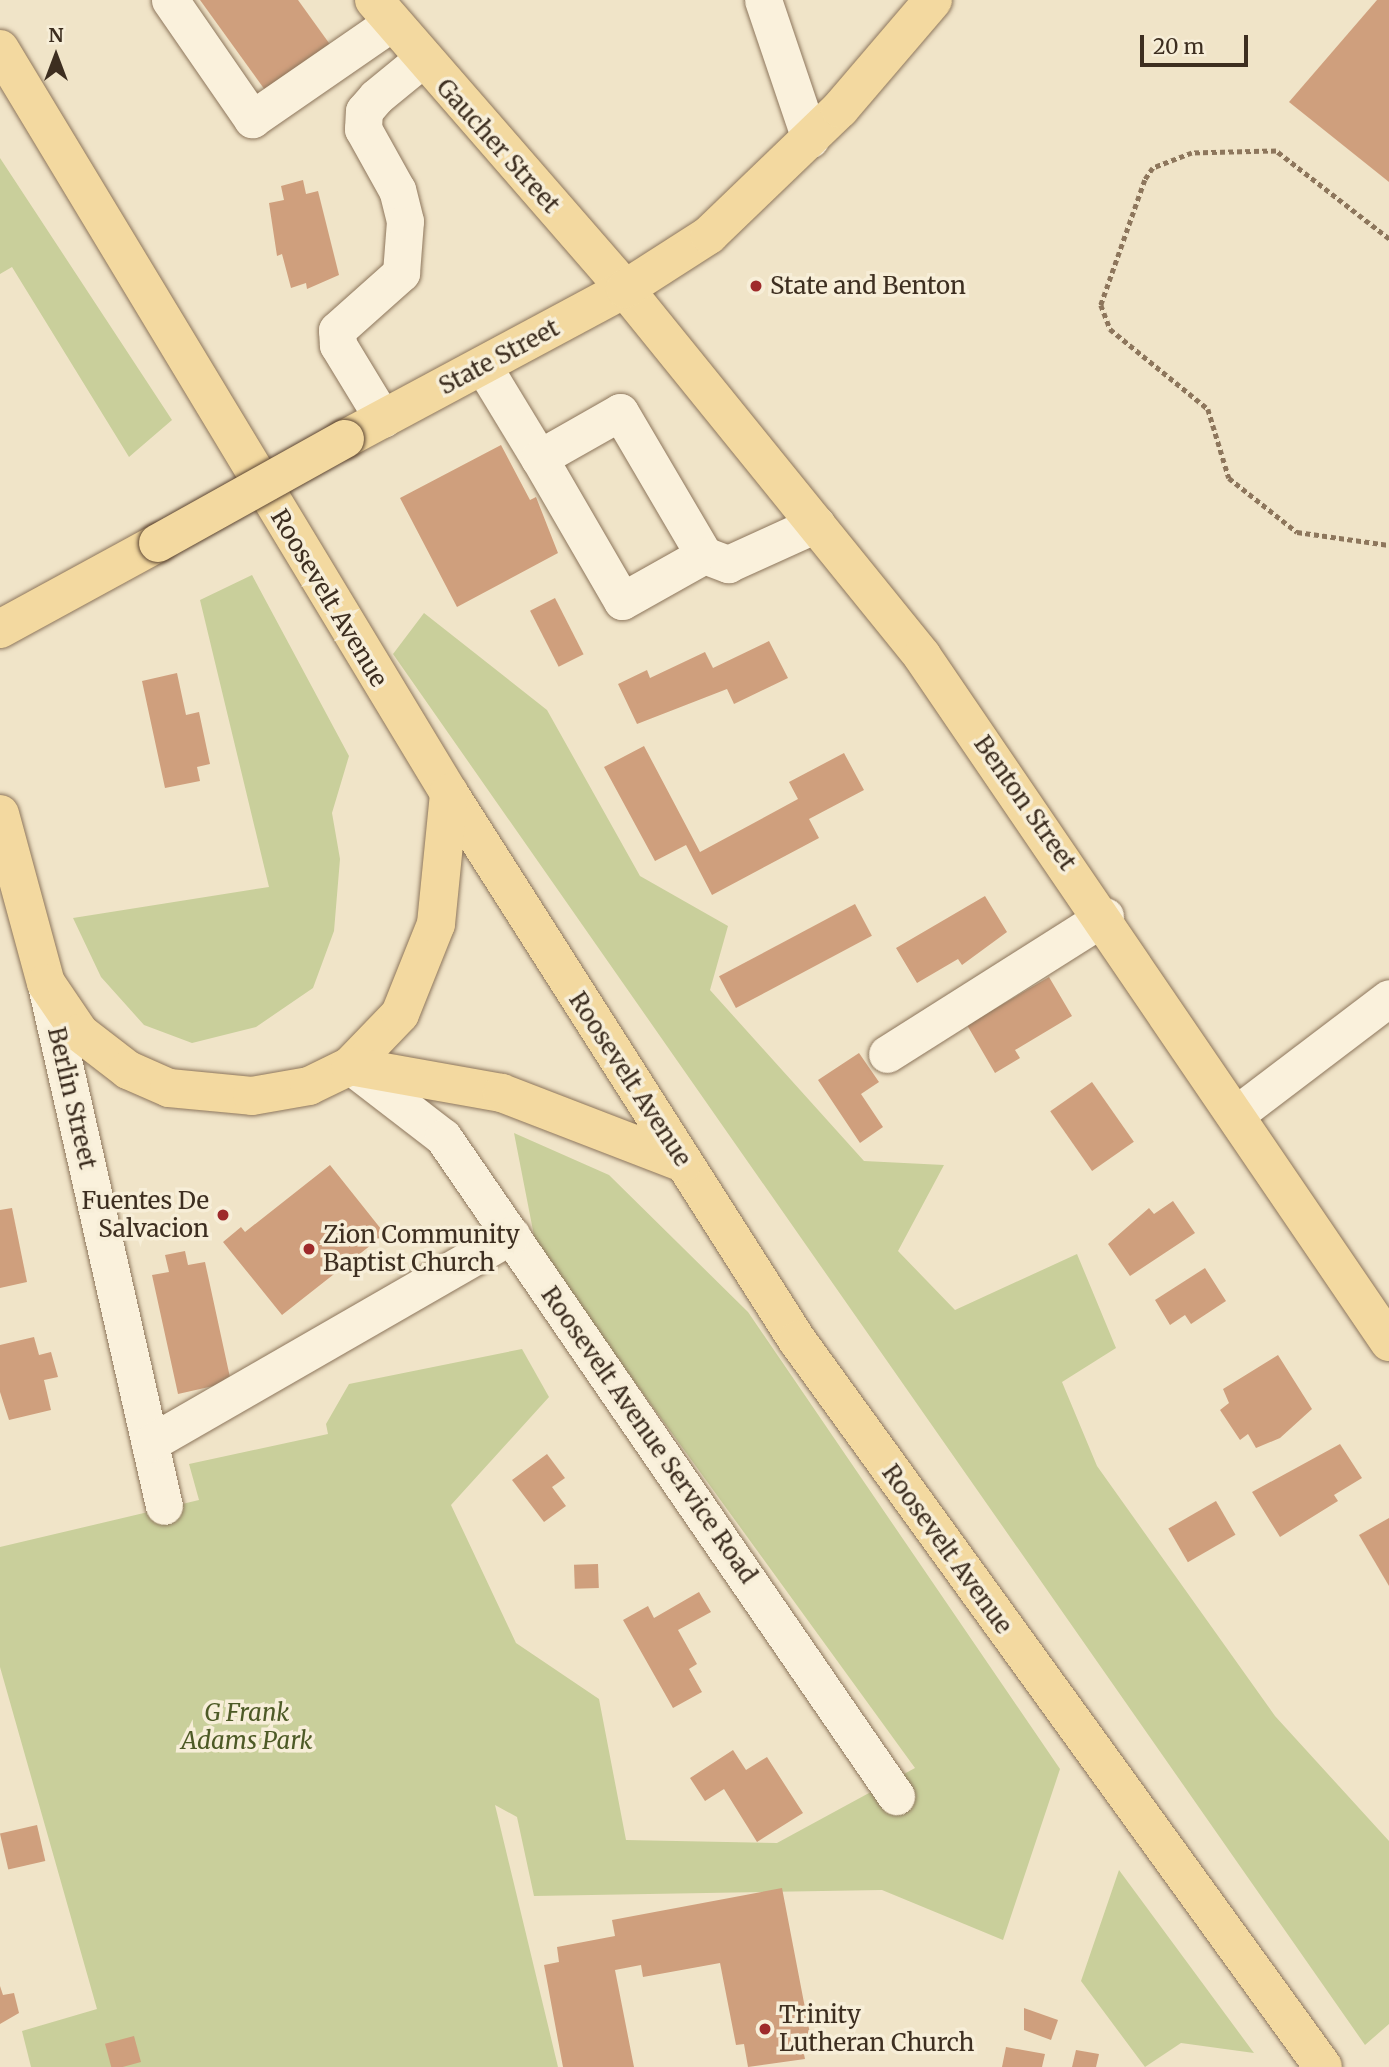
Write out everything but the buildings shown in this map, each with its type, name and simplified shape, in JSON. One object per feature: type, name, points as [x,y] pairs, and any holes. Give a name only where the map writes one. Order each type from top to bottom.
[{"type":"main road","name":"State Street","points":[[0,629],[625,289],[709,235],[810,139],[933,0]]},
{"type":"main road","name":"Gaucher Street","points":[[382,12],[421,60],[625,289]]},
{"type":"main road","name":"Roosevelt Avenue","points":[[0,49],[449,793],[797,1340],[1317,2064]]},
{"type":"main road","name":"Benton Street","points":[[625,289],[922,656],[1105,916],[1235,1115],[1389,1342]]},
{"type":"main road","points":[[46,984],[95,1047],[169,1088],[252,1096],[309,1086],[351,1066],[400,1014],[425,960],[445,869],[449,793]]},
{"type":"main road","name":"Berlin Street","points":[[0,814],[11,899],[46,984]]},
{"type":"main road","points":[[351,1066],[502,1093],[683,1163]]},
{"type":"street","points":[[170,0],[252,119],[382,12]]},
{"type":"street","points":[[763,0],[810,139]]},
{"type":"street","points":[[383,419],[338,345],[337,330],[401,273],[405,222],[397,190],[363,129],[365,111],[376,97],[421,60]]},
{"type":"street","points":[[483,366],[540,458],[622,601],[704,555]]},
{"type":"street","points":[[540,458],[620,412],[704,555],[728,564],[816,524]]},
{"type":"street","points":[[887,1054],[1105,916]]},
{"type":"street","name":"Berlin Street","points":[[46,984],[164,1506]]},
{"type":"street","points":[[1235,1115],[1389,998]]},
{"type":"street","name":"Roosevelt Avenue Service Road","points":[[351,1066],[443,1137],[896,1796]]},
{"type":"street","points":[[150,1443],[511,1236]]},
{"type":"path","points":[[1389,239],[1276,151],[1192,153],[1153,168],[1145,180],[1101,305],[1110,329],[1208,409],[1228,478],[1297,532],[1389,545]]},
{"type":"green space","points":[[0,158],[172,420],[129,457],[12,267],[0,274]]},
{"type":"green space","points":[[252,575],[349,756],[332,813],[340,859],[334,931],[313,988],[256,1027],[192,1043],[144,1025],[101,977],[73,918],[269,887],[200,600]]},
{"type":"green space","points":[[424,613],[547,710],[640,876],[728,926],[710,990],[864,1161],[944,1165],[898,1251],[955,1310],[1077,1254],[1116,1348],[1062,1382],[1097,1466],[1275,1716],[1389,1841],[1389,2024],[1365,2045],[393,654]]},
{"type":"green space","name":"G Frank Adams Park","points":[[514,1133],[609,1175],[748,1312],[1060,1769],[1003,1940],[882,1890],[534,1896],[517,1817],[495,1805],[558,2067],[31,2067],[22,2031],[97,2009],[0,1667],[0,1547],[199,1500],[189,1464],[328,1434],[326,1424],[349,1384],[522,1349],[549,1397],[451,1505],[516,1643],[599,1699],[626,1840],[777,1843],[915,1768],[536,1246]]},
{"type":"green space","points":[[1119,1870],[1254,2053],[1181,2043],[1145,2067],[1081,1981]]},
{"type":"place","name":"State and Benton","points":[[756,286]]},
{"type":"place","name":"Fuentes De Salvacion","points":[[223,1215]]},
{"type":"place","name":"Zion Community Baptist Church","points":[[309,1249]]},
{"type":"place","name":"Trinity Lutheran Church","points":[[765,2029]]}]
